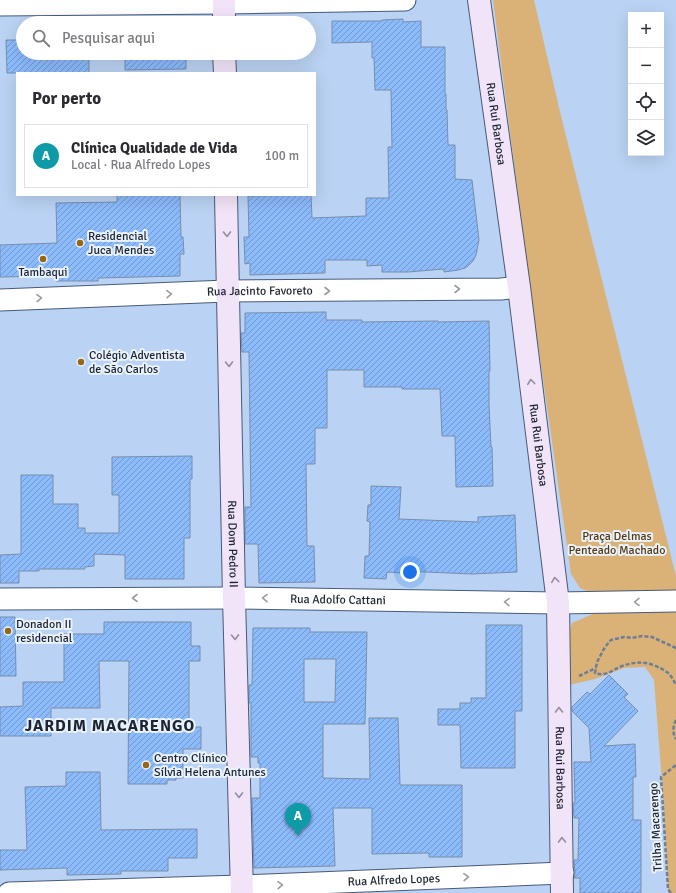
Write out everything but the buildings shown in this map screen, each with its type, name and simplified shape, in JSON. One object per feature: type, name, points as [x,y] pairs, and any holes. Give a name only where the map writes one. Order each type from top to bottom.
[{"type":"street","points":[[0,5],[224,9],[406,0]]},
{"type":"street","name":"Rua Rui Barbosa","points":[[479,0],[519,287],[558,603],[562,883]]},
{"type":"street","points":[[224,60],[225,72]]},
{"type":"street","name":"Rua Dom Pedro II","points":[[226,196],[234,598],[242,890]]},
{"type":"street","name":"Rua Jacinto Favoreto","points":[[0,300],[227,291],[501,289],[519,287]]},
{"type":"street","name":"Rua Adolfo Cattani","points":[[0,599],[234,598],[558,603],[676,601]]},
{"type":"street","name":"Rua Alfredo Lopes","points":[[9,893],[242,890],[562,883]]},
{"type":"path","points":[[676,648],[652,637],[624,637],[611,640],[605,647],[597,662],[595,673],[606,674],[629,664],[637,662],[648,663],[666,671],[672,676],[676,685]]},
{"type":"path","points":[[676,720],[673,729],[676,739]]},
{"type":"path","name":"Trilha Macarengo","points":[[671,893],[668,889],[661,777],[676,765]]},
{"type":"green space","name":"Praça Delmas Penteado Machado","points":[[493,0],[534,0],[561,116],[676,576],[676,590],[592,593],[580,588],[571,574],[531,295]]},
{"type":"green space","points":[[676,607],[676,893],[668,893],[663,795],[654,680],[645,667],[624,668],[595,679],[569,685],[567,637],[572,623],[602,610]]},
{"type":"place","name":"Residencial Juca Mendes","points":[[80,243]]},
{"type":"place","name":"Tambaqui","points":[[43,259]]},
{"type":"place","name":"Colégio Adventista de São Carlos","points":[[81,362]]},
{"type":"place","name":"Donadon II residencial","points":[[8,631]]},
{"type":"place","name":"Centro Clínico Sílvia Helena Antunes","points":[[146,765]]},
{"type":"place","name":"Clínica Qualidade de Vida","points":[[298,836]]},
{"type":"district","name":"JARDIM MACARENGO","points":[[110,726]]}]
